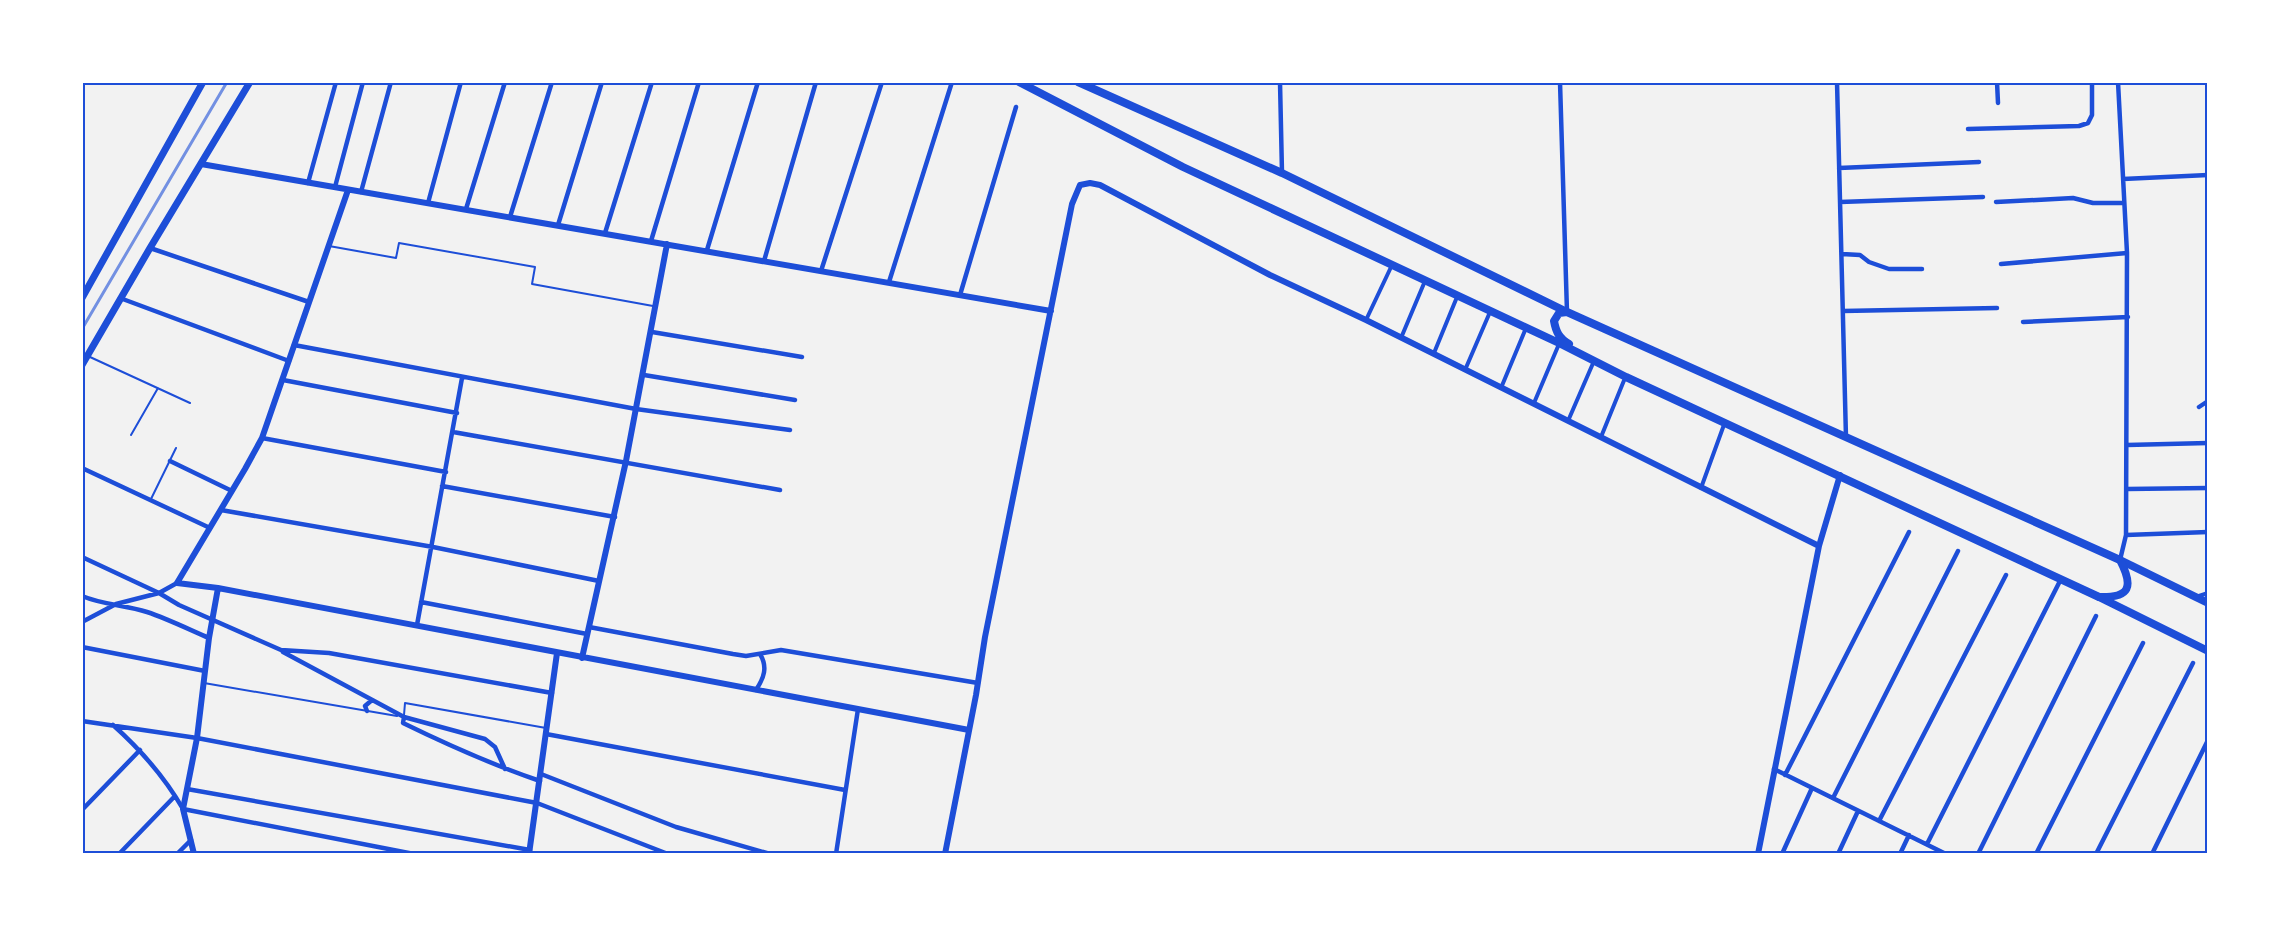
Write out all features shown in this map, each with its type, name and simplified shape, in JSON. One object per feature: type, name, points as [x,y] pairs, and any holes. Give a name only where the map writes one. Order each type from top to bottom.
[{"type":"main road","points":[[82,298],[203,82]]},
{"type":"main road","points":[[82,365],[250,82]]},
{"type":"main road","points":[[1019,82],[1183,167],[1559,343],[1626,377],[2061,579],[2208,651]]},
{"type":"main road","points":[[1078,82],[1282,173],[1567,312],[2120,560],[2208,603]]},
{"type":"main road","points":[[1567,312],[1559,314],[1554,321],[1555,330],[1561,339],[1592,360]]},
{"type":"main road","points":[[2099,597],[2120,596],[2127,590],[2129,581],[2120,560]]},
{"type":"street","points":[[308,183],[336,82]]},
{"type":"street","points":[[335,187],[363,82]]},
{"type":"street","points":[[361,192],[391,82]]},
{"type":"street","points":[[428,202],[461,82]]},
{"type":"street","points":[[466,209],[505,82]]},
{"type":"street","points":[[510,217],[552,82]]},
{"type":"street","points":[[558,225],[602,82]]},
{"type":"street","points":[[605,233],[652,82]]},
{"type":"street","points":[[651,241],[699,82]]},
{"type":"street","points":[[707,250],[758,82]]},
{"type":"street","points":[[764,261],[816,82]]},
{"type":"street","points":[[821,271],[882,82]]},
{"type":"street","points":[[889,282],[951,82]]},
{"type":"street","points":[[1280,82],[1282,173]]},
{"type":"street","points":[[1560,82],[1567,312]]},
{"type":"street","points":[[1837,82],[1846,438]]},
{"type":"street","points":[[1997,82],[1998,103]]},
{"type":"street","points":[[1968,129],[2079,126],[2088,123],[2092,115],[2091,82]]},
{"type":"street","points":[[2118,82],[2128,317],[2126,535],[2120,560]]},
{"type":"street","points":[[960,295],[1016,107]]},
{"type":"street","points":[[1839,168],[1979,162]]},
{"type":"street","points":[[201,164],[1051,311]]},
{"type":"street","points":[[2123,179],[2208,175]]},
{"type":"street","points":[[945,854],[1072,204],[1080,185],[1090,183],[1100,185],[1269,275],[1366,320],[1819,546]]},
{"type":"street","points":[[82,622],[116,604],[159,593],[177,583],[262,438],[348,190]]},
{"type":"street","points":[[1840,202],[1983,197]]},
{"type":"street","points":[[1996,202],[2073,198],[2093,203],[2124,203]]},
{"type":"street","points":[[582,658],[615,517],[644,375],[667,244]]},
{"type":"street","points":[[150,248],[309,302]]},
{"type":"street","points":[[2001,264],[2127,253]]},
{"type":"street","points":[[1842,254],[1860,255],[1869,262],[1889,269],[1922,269]]},
{"type":"street","points":[[1366,320],[1392,264]]},
{"type":"street","points":[[1401,338],[1426,280]]},
{"type":"street","points":[[1434,354],[1458,296]]},
{"type":"street","points":[[120,298],[289,362]]},
{"type":"street","points":[[1843,311],[1997,308]]},
{"type":"street","points":[[1465,370],[1491,312]]},
{"type":"street","points":[[2023,322],[2128,317]]},
{"type":"street","points":[[1501,388],[1526,328]]},
{"type":"street","points":[[652,332],[802,357]]},
{"type":"street","points":[[1533,404],[1559,343]]},
{"type":"street","points":[[294,345],[636,409],[790,430]]},
{"type":"street","points":[[1568,421],[1592,360]]},
{"type":"street","points":[[644,375],[795,400]]},
{"type":"street","points":[[1600,438],[1626,377]]},
{"type":"street","points":[[417,625],[462,378]]},
{"type":"street","points":[[283,380],[457,413]]},
{"type":"street","points":[[2199,406],[2208,401]]},
{"type":"street","points":[[1701,488],[1726,422]]},
{"type":"street","points":[[453,432],[780,490]]},
{"type":"street","points":[[262,438],[446,472]]},
{"type":"street","points":[[2127,445],[2208,443]]},
{"type":"street","points":[[170,461],[232,491]]},
{"type":"street","points":[[82,468],[210,528]]},
{"type":"street","points":[[1758,854],[1819,546],[1840,475]]},
{"type":"street","points":[[442,486],[615,517]]},
{"type":"street","points":[[2127,489],[2208,488]]},
{"type":"street","points":[[221,510],[432,547],[599,581]]},
{"type":"street","points":[[1785,775],[1909,532]]},
{"type":"street","points":[[2126,535],[2208,532]]},
{"type":"street","points":[[1833,798],[1958,551]]},
{"type":"street","points":[[82,557],[159,593],[170,601],[280,650],[404,717],[485,740],[495,747],[505,769]]},
{"type":"street","points":[[1879,821],[2006,575]]},
{"type":"street","points":[[1927,844],[2061,579]]},
{"type":"street","points":[[177,583],[219,588],[969,730]]},
{"type":"street","points":[[183,809],[197,738],[211,620],[219,588]]},
{"type":"street","points":[[2195,597],[2208,594]]},
{"type":"street","points":[[82,596],[97,602],[146,611],[209,638]]},
{"type":"street","points":[[421,602],[746,656],[781,650],[978,683]]},
{"type":"street","points":[[1978,854],[2096,616]]},
{"type":"street","points":[[2036,854],[2143,643]]},
{"type":"street","points":[[82,647],[205,671]]},
{"type":"street","points":[[280,650],[329,653],[552,693]]},
{"type":"street","points":[[187,789],[530,851],[557,653]]},
{"type":"street","points":[[756,690],[765,671],[760,654]]},
{"type":"street","points":[[2096,854],[2193,663]]},
{"type":"street","points":[[367,711],[365,706],[372,700]]},
{"type":"street","points":[[836,854],[858,710]]},
{"type":"street","points":[[404,717],[403,723],[505,769],[540,778],[676,827],[770,854]]},
{"type":"street","points":[[82,721],[197,738],[537,803],[668,854]]},
{"type":"street","points":[[113,725],[141,750],[175,796],[183,809],[194,854]]},
{"type":"street","points":[[547,731],[845,790]]},
{"type":"street","points":[[2152,854],[2208,740]]},
{"type":"street","points":[[82,810],[141,750]]},
{"type":"street","points":[[1774,769],[1946,854]]},
{"type":"street","points":[[1782,854],[1812,788]]},
{"type":"street","points":[[119,854],[175,796]]},
{"type":"street","points":[[183,809],[414,854]]},
{"type":"street","points":[[1838,854],[1858,811]]},
{"type":"street","points":[[1900,854],[1909,835]]},
{"type":"street","points":[[177,854],[191,840]]},
{"type":"lane","points":[[328,246],[396,258],[399,243],[535,267],[532,284],[656,306]]},
{"type":"lane","points":[[88,356],[190,403]]},
{"type":"lane","points":[[131,435],[158,388]]},
{"type":"lane","points":[[150,500],[177,448]]},
{"type":"lane","points":[[204,683],[404,717],[405,703],[547,731]]},
{"type":"railway","points":[[82,329],[227,82]]}]
